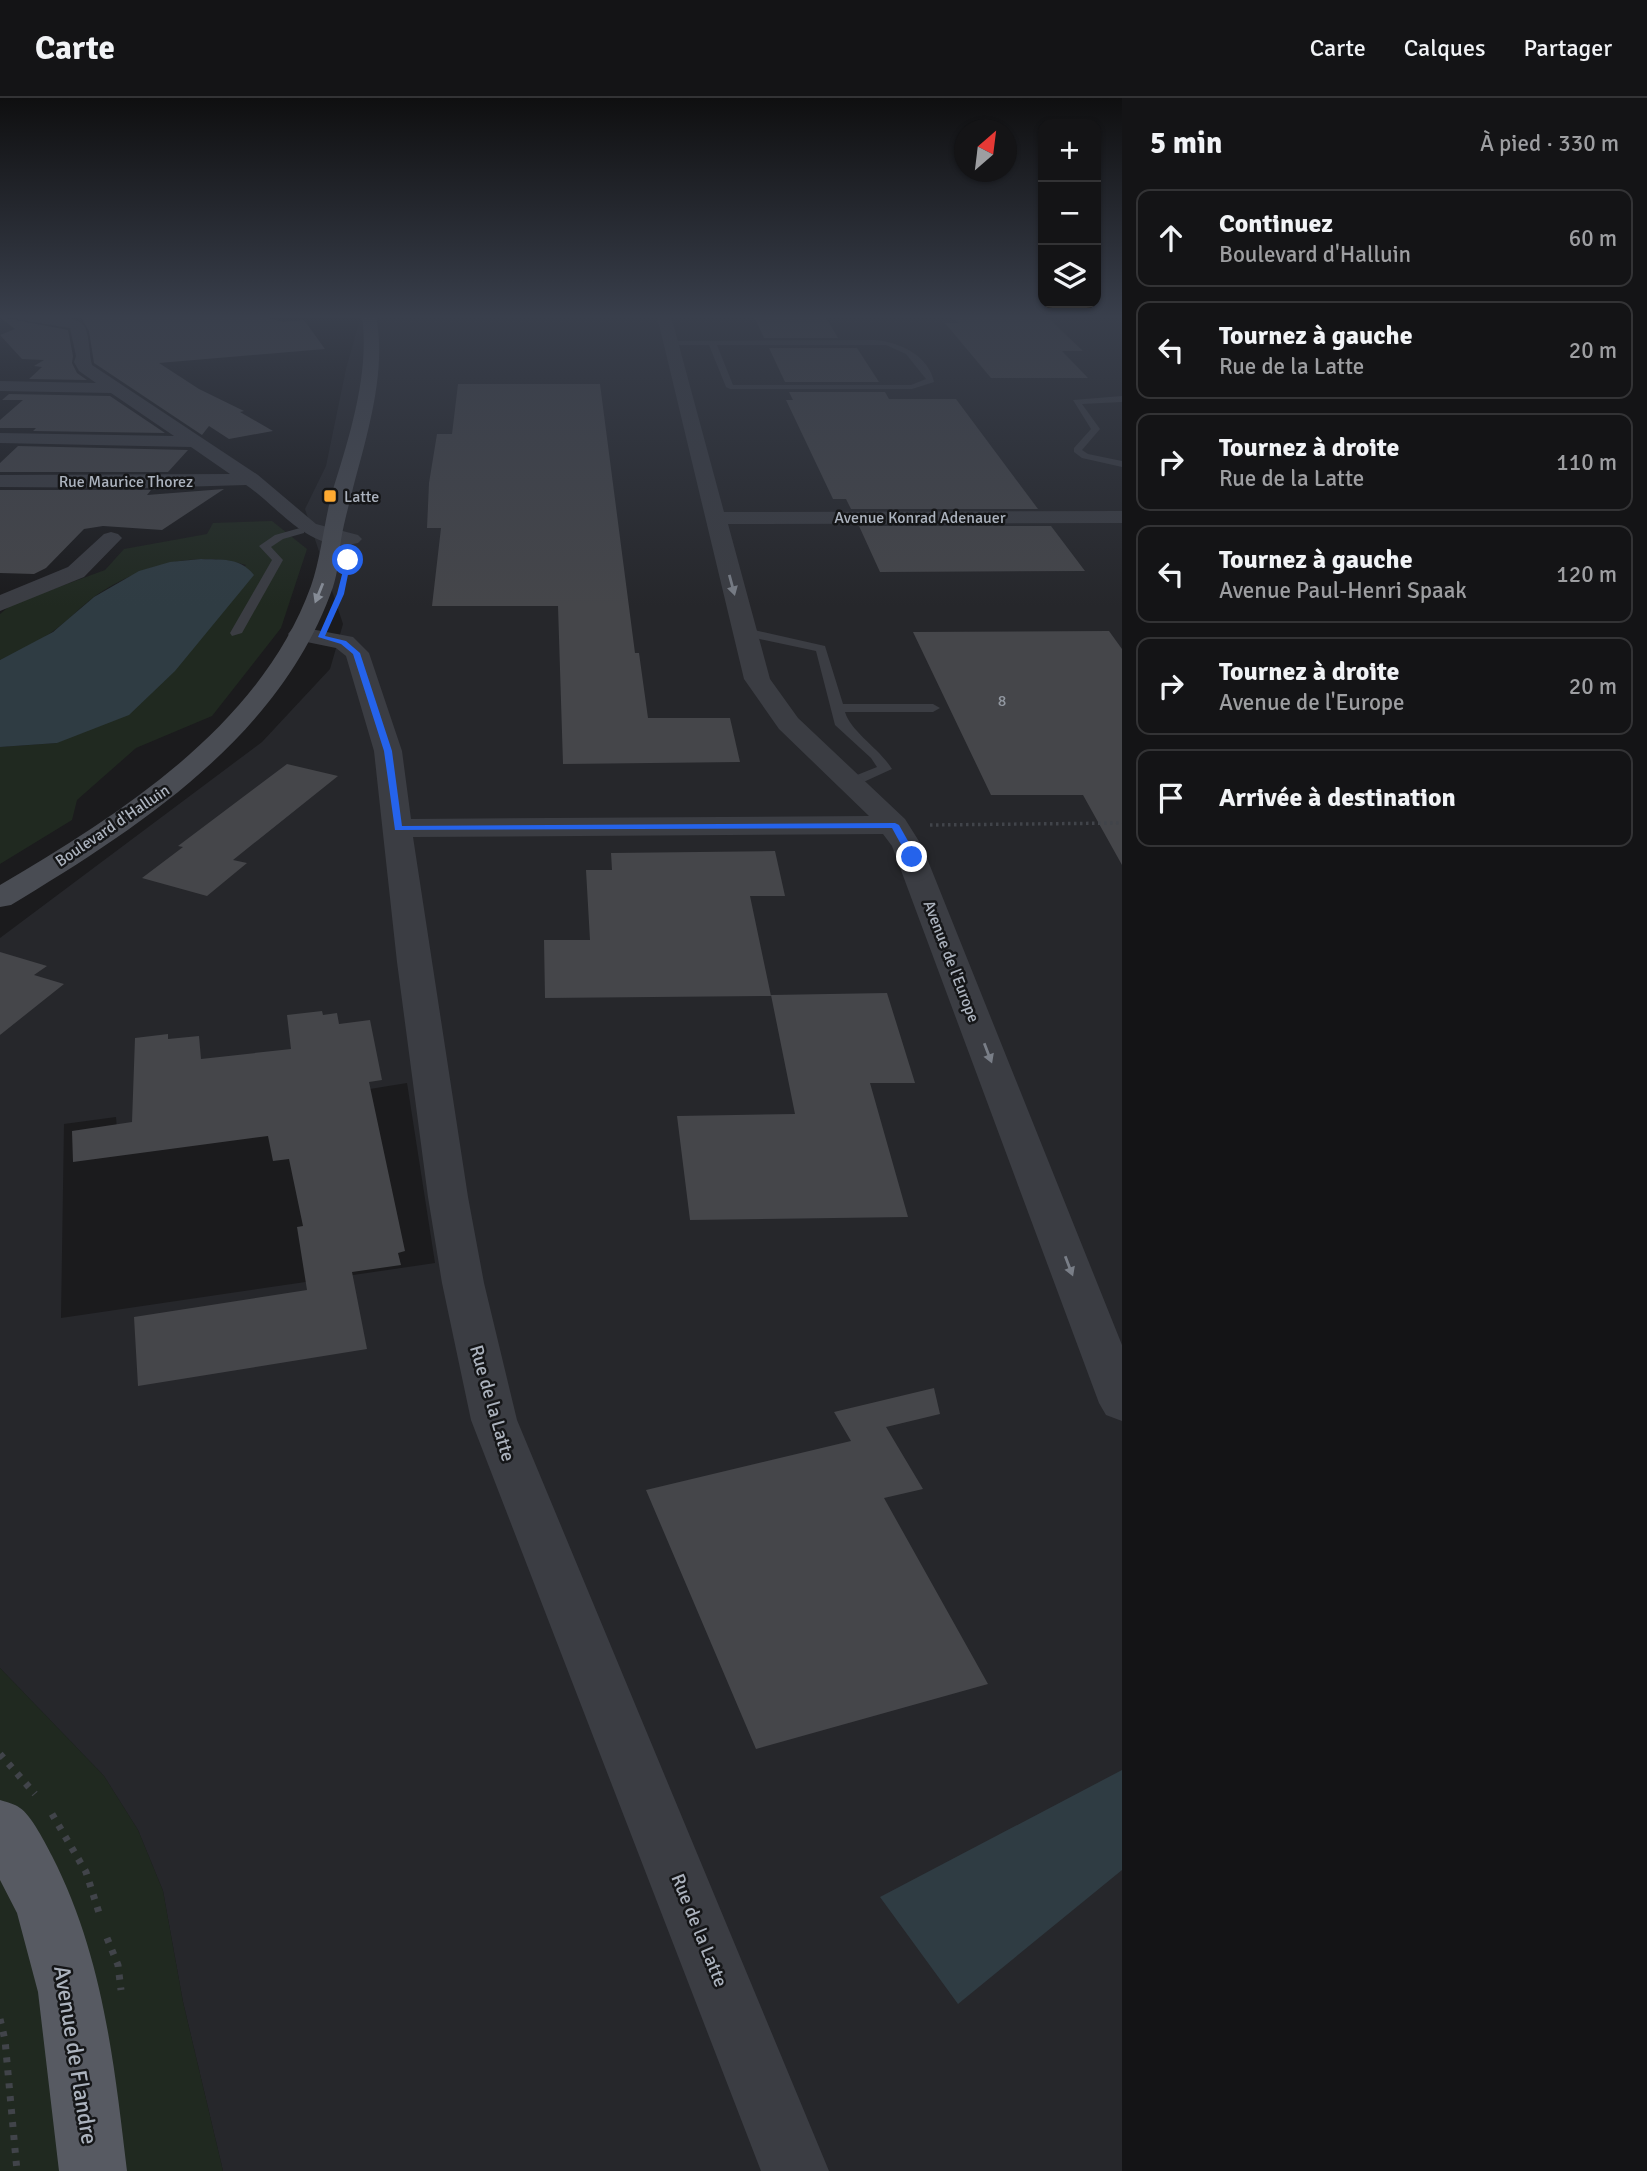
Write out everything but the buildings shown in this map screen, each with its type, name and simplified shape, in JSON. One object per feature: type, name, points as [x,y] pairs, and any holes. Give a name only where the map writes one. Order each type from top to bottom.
[{"type":"main road","name":"Boulevard d'Halluin","points":[[0,901],[125,818],[235,737],[273,702],[311,635],[340,594],[340,544],[355,480],[354,456],[361,413]]},
{"type":"main road","name":"Avenue de Flandre","points":[[0,1828],[23,1859],[52,1924],[72,2001],[93,2171]]},
{"type":"street","points":[[149,413],[251,480],[309,528],[340,544]]},
{"type":"street","name":"Avenue de l'Europe","points":[[690,413],[757,679],[772,705],[895,825],[912,857],[1122,1403]]},
{"type":"street","points":[[0,438],[192,442]]},
{"type":"street","name":"Rue Maurice Thorez","points":[[0,481],[120,483],[251,480]]},
{"type":"street","points":[[289,510],[300,531],[313,542],[340,544]]},
{"type":"street","name":"Avenue Konrad Adenauer","points":[[718,518],[1122,517]]},
{"type":"street","points":[[3,599],[76,572],[111,538]]},
{"type":"street","name":"Rue de la Latte","points":[[311,635],[344,642],[357,653],[388,751],[414,962],[448,1197],[463,1283],[494,1420],[795,2171]]},
{"type":"street","points":[[398,828],[895,825]]},
{"type":"lane","points":[[1084,413],[1096,429],[1077,450],[1085,456],[1122,464]]},
{"type":"lane","points":[[236,633],[278,560],[264,547],[279,537],[300,531]]},
{"type":"lane","points":[[745,632],[821,649],[842,725],[876,755],[885,769],[852,782]]},
{"type":"lane","points":[[837,708],[933,708]]},
{"type":"path","points":[[895,825],[1122,824]]},
{"type":"path","points":[[0,2019],[5,2040],[17,2171]]},
{"type":"shaded area","points":[[337,413],[1122,413],[1122,2171],[223,2171],[183,2002],[163,1891],[138,1830],[104,1776],[0,1668],[0,938],[262,742],[330,669],[343,624],[305,509],[326,466]],"holes":[[[407,1083],[435,1263],[61,1318],[64,1124],[116,1117],[117,1130]]]},
{"type":"shaded area","points":[[272,521],[307,549],[281,628],[212,716],[136,748],[77,800],[72,820],[0,864],[0,747],[57,743],[246,565],[207,559],[187,560],[147,569],[110,586],[52,632],[0,660],[0,614],[12,604],[105,570],[124,549],[207,534],[213,523]]},
{"type":"shaded area","points":[[201,559],[236,562],[254,575],[175,671],[129,715],[57,743],[0,747],[0,660],[53,632],[94,597],[139,571],[170,562]]},
{"type":"shaded area","points":[[0,1668],[104,1776],[138,1830],[163,1891],[183,2002],[223,2171],[0,2171]]},
{"type":"shaded area","points":[[1122,1770],[1122,1870],[958,2004],[880,1897]]},
{"type":"place","name":"Latte","points":[[330,496]]},
{"type":"route","points":[[348,560],[340,594],[321,637],[344,642],[357,653],[391,763],[398,828],[895,825],[912,857]]}]
